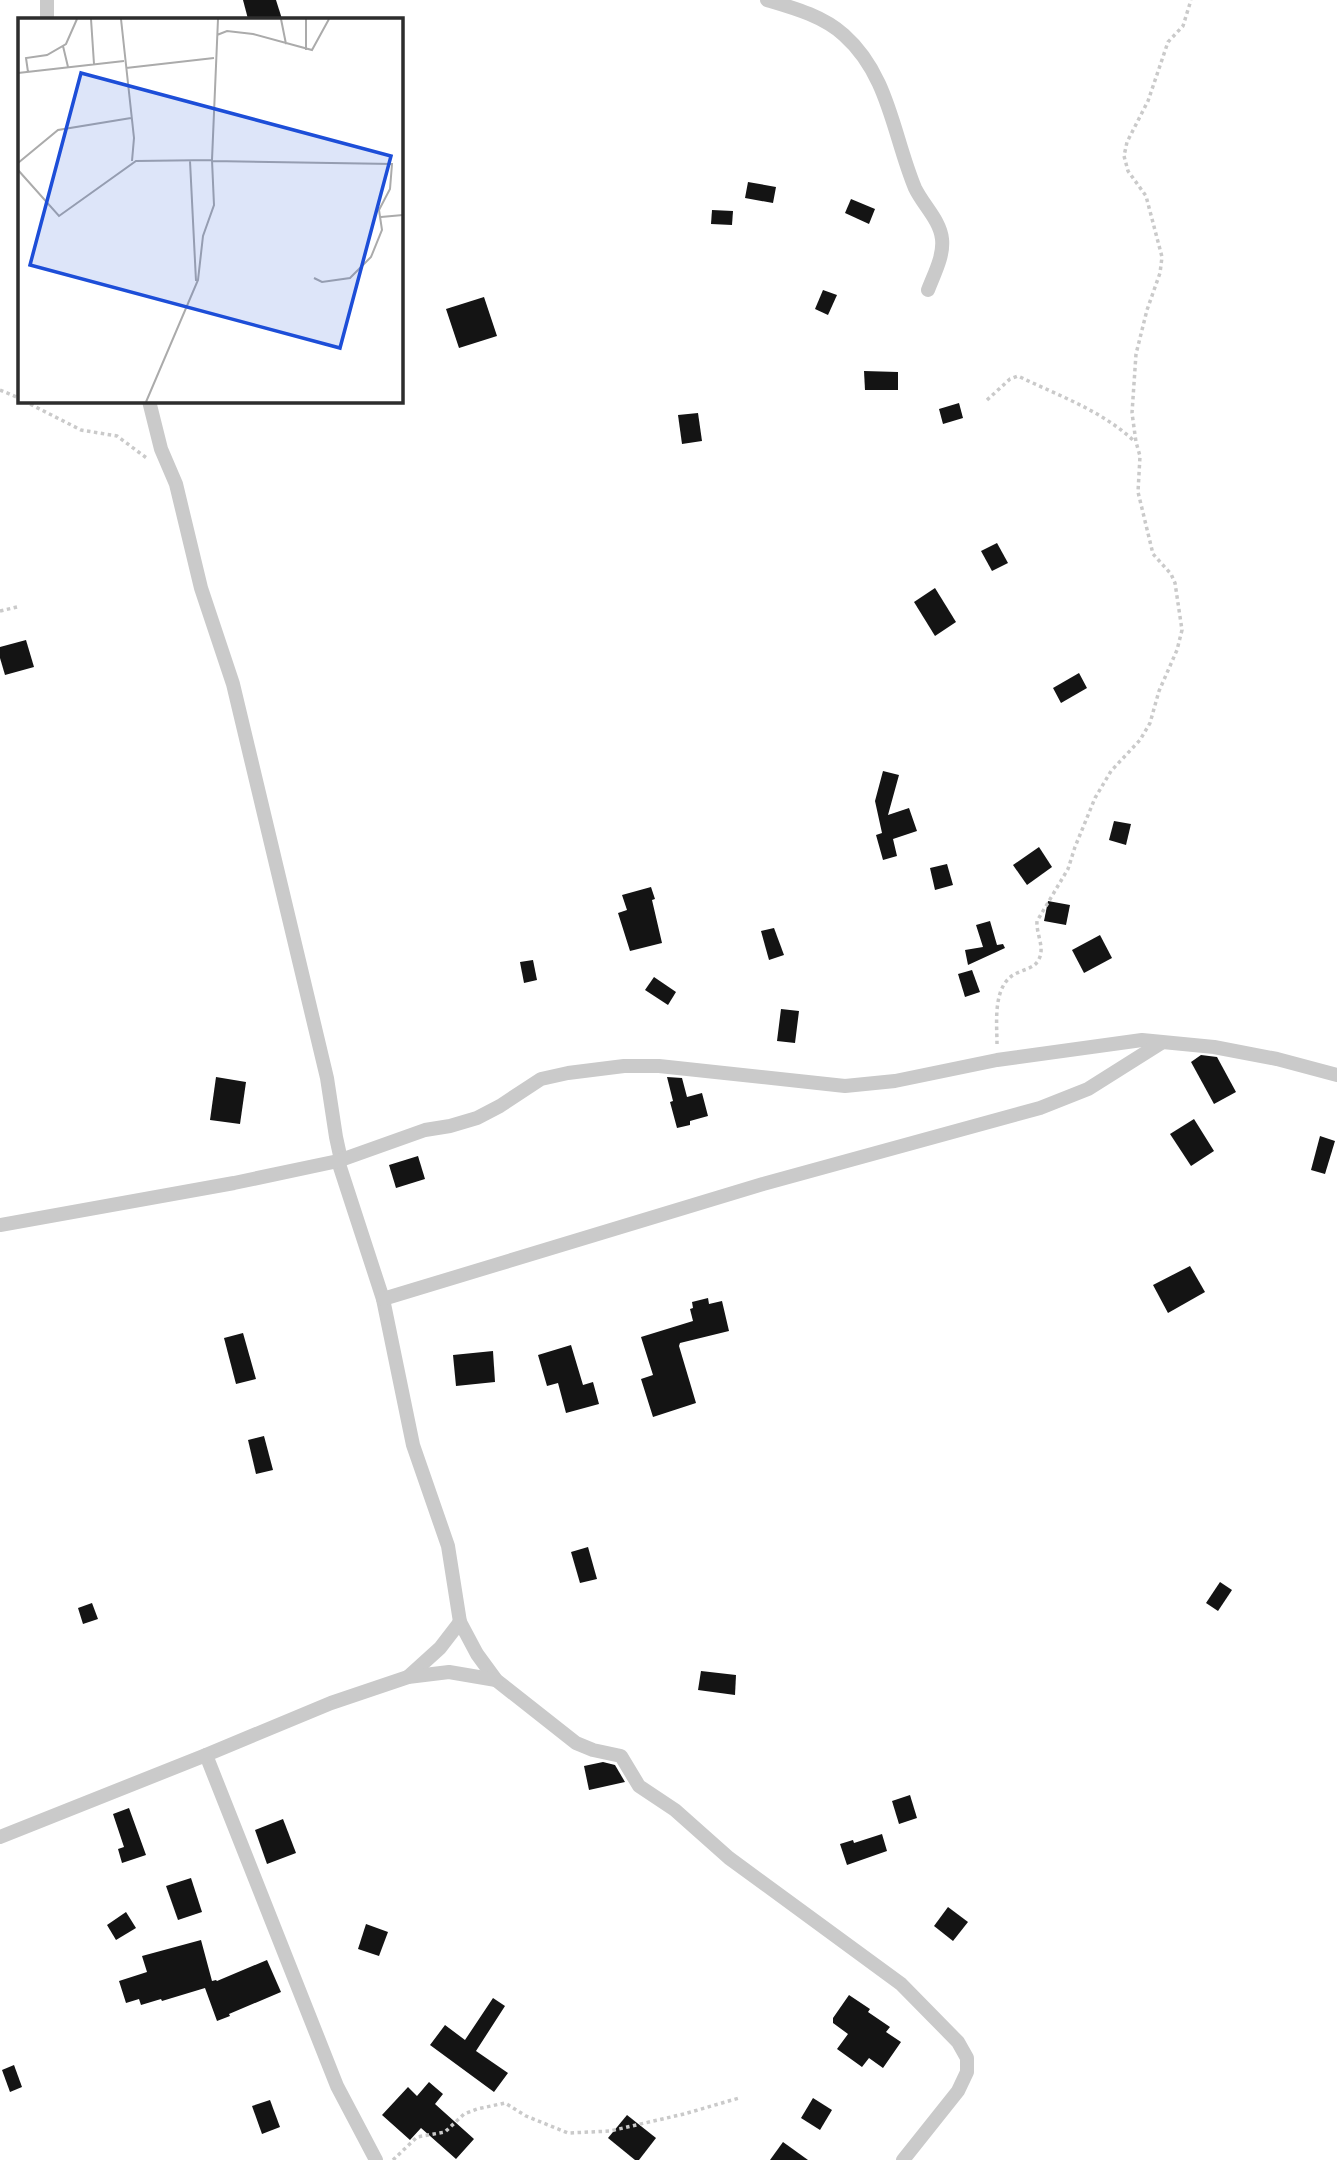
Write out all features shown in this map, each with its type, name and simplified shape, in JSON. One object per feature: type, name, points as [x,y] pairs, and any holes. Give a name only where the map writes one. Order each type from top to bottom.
[{"type":"street","points":[[47,0],[47,18]]},
{"type":"street","points":[[767,0],[823,20],[851,43],[875,75],[891,112],[916,190],[941,231],[943,243],[940,257],[928,290]]},
{"type":"street","points":[[149,402],[161,449],[176,484],[201,588],[236,696],[327,1078],[340,1160],[383,1299],[413,1445],[448,1546],[460,1622],[477,1654],[496,1680],[576,1743],[621,1756],[639,1786],[675,1810],[729,1858],[901,1984],[958,2042],[967,2057],[967,2072],[958,2091],[902,2160]]},
{"type":"street","points":[[0,1225],[234,1184],[340,1160],[425,1130],[477,1118],[541,1079],[624,1066],[659,1066],[845,1086],[895,1081],[997,1060],[1142,1040],[1214,1047],[1277,1059],[1337,1075]]},
{"type":"street","points":[[383,1299],[763,1184],[1040,1108],[1088,1089],[1161,1043]]},
{"type":"street","points":[[408,1677],[440,1648],[460,1622]]},
{"type":"street","points":[[0,1837],[331,1703],[408,1677],[449,1672],[496,1680]]},
{"type":"street","points":[[206,1755],[337,2086],[376,2160]]},
{"type":"path","points":[[997,1060],[997,1005],[1002,988],[1013,975],[1033,967],[1040,959],[1042,948],[1036,929],[1037,921],[1068,869],[1095,798],[1111,771],[1140,740],[1150,723],[1182,631],[1175,583],[1171,574],[1153,554],[1138,492],[1140,456],[1132,414],[1136,354],[1160,273],[1161,257],[1146,195],[1128,171],[1124,156],[1127,142],[1148,101],[1168,42],[1183,26],[1191,0]]},
{"type":"path","points":[[987,400],[1010,379],[1018,376],[1096,413],[1117,425],[1136,442]]},
{"type":"path","points":[[0,390],[18,398]]},
{"type":"path","points":[[26,402],[81,430],[117,436],[154,463]]},
{"type":"path","points":[[0,611],[17,607]]},
{"type":"path","points":[[393,2160],[417,2137],[445,2132],[464,2114],[477,2109],[505,2104],[526,2116],[568,2133],[610,2131],[684,2115],[739,2098]]},
{"type":"building","points":[[243,0],[276,0],[282,18],[248,18]]},
{"type":"building","points":[[748,182],[776,187],[773,203],[745,198]]},
{"type":"building","points":[[851,199],[875,209],[869,224],[845,213]]},
{"type":"building","points":[[712,210],[733,211],[732,225],[711,224]]},
{"type":"building","points":[[823,290],[837,295],[828,315],[815,309]]},
{"type":"building","points":[[484,297],[497,336],[459,348],[446,309]]},
{"type":"building","points":[[864,371],[898,372],[898,390],[865,390]]},
{"type":"building","points":[[959,403],[963,418],[943,424],[939,409]]},
{"type":"building","points":[[698,413],[702,441],[682,444],[678,415]]},
{"type":"building","points":[[997,543],[1008,563],[992,571],[981,551]]},
{"type":"building","points":[[935,588],[956,622],[935,636],[914,602]]},
{"type":"building","points":[[26,640],[34,667],[5,675],[0,647]]},
{"type":"building","points":[[1079,673],[1087,688],[1061,703],[1053,688]]},
{"type":"building","points":[[883,771],[899,775],[888,815],[909,808],[917,831],[893,839],[897,856],[883,860],[876,835],[882,833],[875,801]]},
{"type":"building","points":[[1114,821],[1131,824],[1126,845],[1109,840]]},
{"type":"building","points":[[1039,847],[1052,867],[1027,885],[1013,865]]},
{"type":"building","points":[[947,864],[953,885],[935,890],[930,868]]},
{"type":"building","points":[[651,887],[662,943],[630,951],[618,913],[627,910],[622,895]]},
{"type":"building","points":[[1048,901],[1070,905],[1066,925],[1044,921]]},
{"type":"building","points":[[990,921],[997,945],[1003,944],[1005,948],[968,965],[965,950],[983,947],[976,925]]},
{"type":"building","points":[[774,928],[784,955],[769,960],[761,931]]},
{"type":"building","points":[[1100,935],[1112,958],[1084,973],[1072,950]]},
{"type":"building","points":[[533,960],[537,980],[524,983],[520,962]]},
{"type":"building","points":[[972,970],[980,992],[965,997],[958,974]]},
{"type":"building","points":[[654,977],[676,992],[668,1005],[645,990]]},
{"type":"building","points":[[781,1009],[799,1011],[795,1043],[777,1041]]},
{"type":"building","points":[[1201,1055],[1217,1057],[1236,1092],[1214,1104],[1191,1062]]},
{"type":"building","points":[[216,1077],[246,1082],[240,1124],[210,1120]]},
{"type":"building","points":[[667,1077],[682,1078],[687,1097],[702,1093],[708,1116],[677,1128]]},
{"type":"building","points":[[1194,1119],[1214,1151],[1191,1166],[1170,1134]]},
{"type":"building","points":[[1320,1136],[1335,1141],[1325,1174],[1311,1170]]},
{"type":"building","points":[[418,1156],[425,1179],[396,1188],[389,1165]]},
{"type":"building","points":[[1190,1266],[1205,1292],[1168,1313],[1153,1285]]},
{"type":"building","points":[[708,1298],[709,1304],[722,1301],[729,1331],[680,1343],[696,1403],[653,1417],[641,1379],[653,1375],[641,1337],[693,1321],[690,1309],[693,1308],[692,1302]]},
{"type":"building","points":[[243,1333],[256,1379],[236,1384],[224,1338]]},
{"type":"building","points":[[571,1345],[583,1385],[593,1382],[599,1404],[566,1413],[558,1383],[547,1386],[538,1355]]},
{"type":"building","points":[[493,1351],[495,1382],[456,1386],[453,1355]]},
{"type":"building","points":[[264,1436],[273,1470],[256,1474],[248,1440]]},
{"type":"building","points":[[588,1547],[597,1579],[580,1583],[571,1552]]},
{"type":"building","points":[[1220,1582],[1232,1590],[1218,1611],[1206,1603]]},
{"type":"building","points":[[92,1603],[98,1619],[83,1624],[78,1608]]},
{"type":"building","points":[[701,1671],[736,1675],[735,1695],[698,1690]]},
{"type":"building","points":[[603,1762],[615,1765],[625,1782],[589,1790],[584,1766]]},
{"type":"building","points":[[910,1795],[917,1818],[899,1824],[892,1801]]},
{"type":"building","points":[[129,1808],[146,1855],[122,1863],[118,1849],[124,1847],[113,1814]]},
{"type":"building","points":[[283,1819],[296,1853],[267,1864],[255,1830]]},
{"type":"building","points":[[882,1834],[887,1851],[847,1865],[840,1844],[853,1840],[854,1843]]},
{"type":"building","points":[[191,1878],[202,1912],[178,1920],[166,1886]]},
{"type":"building","points":[[948,1907],[968,1922],[953,1941],[934,1926]]},
{"type":"building","points":[[126,1912],[136,1928],[116,1940],[107,1925]]},
{"type":"building","points":[[366,1924],[388,1932],[379,1956],[358,1949]]},
{"type":"building","points":[[201,1940],[212,1981],[267,1960],[281,1992],[217,2021],[205,1988],[141,2005],[139,1999],[126,2003],[119,1981],[147,1972],[142,1956]]},
{"type":"building","points":[[849,1995],[890,2027],[886,2032],[901,2042],[883,2068],[869,2058],[862,2067],[837,2049],[848,2034],[833,2023],[833,2018]]},
{"type":"building","points":[[493,1998],[505,2006],[476,2051],[508,2073],[494,2092],[430,2045],[445,2025],[465,2040]]},
{"type":"building","points":[[14,2065],[22,2087],[10,2092],[2,2070]]},
{"type":"building","points":[[429,2082],[443,2094],[435,2104],[474,2139],[456,2159],[421,2128],[410,2140],[382,2115],[408,2087],[417,2096]]},
{"type":"building","points":[[813,2098],[832,2110],[820,2130],[801,2118]]},
{"type":"building","points":[[270,2100],[280,2127],[262,2134],[252,2106]]},
{"type":"building","points":[[627,2115],[656,2138],[639,2160],[635,2160],[608,2138]]},
{"type":"building","points":[[783,2142],[808,2160],[770,2160]]}]
